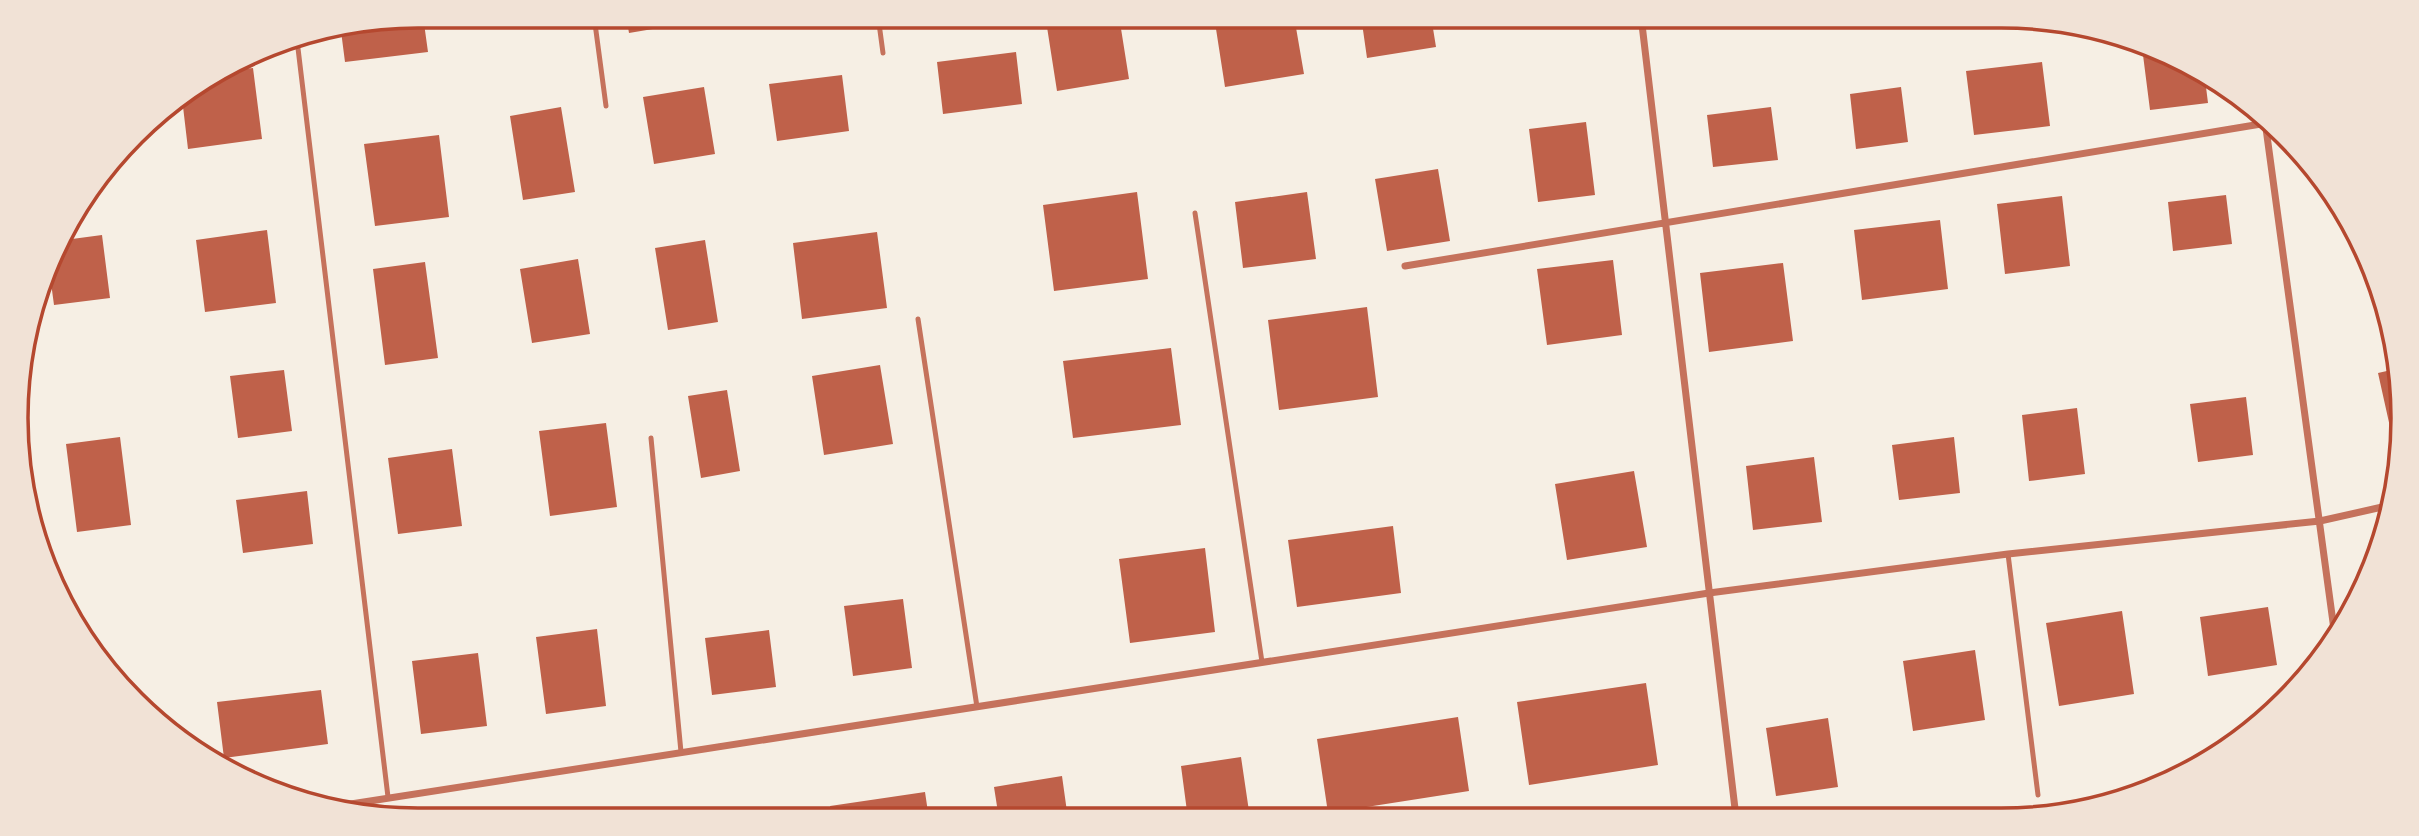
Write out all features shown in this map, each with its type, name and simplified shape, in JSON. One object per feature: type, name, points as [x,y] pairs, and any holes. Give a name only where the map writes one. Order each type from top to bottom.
[{"type":"street","points":[[1642,28],[1735,808]]},
{"type":"street","points":[[1405,266],[2256,123]]},
{"type":"street","points":[[2266,133],[2332,623]]},
{"type":"street","points":[[354,803],[1709,593],[2008,554],[2320,521],[2381,507]]},
{"type":"lane","points":[[596,28],[606,106]]},
{"type":"lane","points":[[880,28],[883,53]]},
{"type":"lane","points":[[298,47],[388,797]]},
{"type":"lane","points":[[1195,213],[1262,662]]},
{"type":"lane","points":[[918,319],[977,706]]},
{"type":"lane","points":[[651,438],[681,752]]},
{"type":"lane","points":[[2008,554],[2038,795]]},
{"type":"building","points":[[425,28],[428,52],[345,62],[342,35]]},
{"type":"building","points":[[628,28],[659,28],[629,33]]},
{"type":"building","points":[[1047,28],[1121,28],[1129,79],[1057,91]]},
{"type":"building","points":[[1216,28],[1296,28],[1304,74],[1225,87]]},
{"type":"building","points":[[1363,28],[1433,28],[1436,47],[1367,58]]},
{"type":"building","points":[[1016,52],[1022,104],[943,114],[937,62]]},
{"type":"building","points":[[2143,55],[2206,86],[2208,103],[2150,110]]},
{"type":"building","points":[[2042,62],[2050,126],[1974,135],[1966,71]]},
{"type":"building","points":[[253,68],[262,139],[188,149],[183,107],[244,69]]},
{"type":"building","points":[[842,75],[849,131],[777,141],[769,84]]},
{"type":"building","points":[[704,87],[715,154],[654,164],[643,97]]},
{"type":"building","points":[[1901,87],[1908,142],[1856,149],[1850,94]]},
{"type":"building","points":[[561,107],[575,192],[523,200],[510,116]]},
{"type":"building","points":[[1771,107],[1778,160],[1713,167],[1707,115]]},
{"type":"building","points":[[1586,122],[1595,195],[1538,202],[1529,129]]},
{"type":"building","points":[[439,135],[449,217],[375,226],[364,144]]},
{"type":"building","points":[[1438,169],[1450,241],[1387,251],[1375,179]]},
{"type":"building","points":[[1137,192],[1148,279],[1054,291],[1043,205]]},
{"type":"building","points":[[1307,192],[1316,259],[1243,268],[1235,202]]},
{"type":"building","points":[[2226,195],[2232,244],[2173,251],[2168,202]]},
{"type":"building","points":[[2062,196],[2070,266],[2005,274],[1997,204]]},
{"type":"building","points":[[1940,220],[1948,289],[1862,300],[1854,230]]},
{"type":"building","points":[[267,230],[276,303],[205,312],[196,240]]},
{"type":"building","points":[[877,232],[887,308],[802,319],[793,243]]},
{"type":"building","points":[[102,235],[110,298],[54,305],[51,286],[72,239]]},
{"type":"building","points":[[705,240],[718,322],[668,330],[655,248]]},
{"type":"building","points":[[578,259],[590,334],[532,343],[520,269]]},
{"type":"building","points":[[1613,260],[1622,335],[1547,345],[1537,269]]},
{"type":"building","points":[[425,262],[438,358],[385,365],[373,269]]},
{"type":"building","points":[[1783,263],[1793,341],[1709,352],[1700,273]]},
{"type":"building","points":[[1367,307],[1378,397],[1279,410],[1268,320]]},
{"type":"building","points":[[1171,348],[1181,425],[1073,438],[1063,361]]},
{"type":"building","points":[[880,365],[893,444],[824,455],[812,376]]},
{"type":"building","points":[[284,370],[292,431],[238,438],[230,376]]},
{"type":"building","points":[[2388,371],[2391,430],[2378,373]]},
{"type":"building","points":[[727,390],[740,471],[701,478],[688,396]]},
{"type":"building","points":[[2246,397],[2253,455],[2198,462],[2190,404]]},
{"type":"building","points":[[2077,408],[2085,474],[2029,481],[2022,415]]},
{"type":"building","points":[[606,423],[617,507],[550,516],[539,431]]},
{"type":"building","points":[[120,437],[131,525],[77,532],[66,444]]},
{"type":"building","points":[[1954,437],[1960,493],[1899,500],[1892,445]]},
{"type":"building","points":[[452,449],[462,526],[398,534],[388,458]]},
{"type":"building","points":[[1814,457],[1822,522],[1753,530],[1746,466]]},
{"type":"building","points":[[1634,471],[1647,547],[1567,560],[1555,484]]},
{"type":"building","points":[[307,491],[313,544],[243,553],[236,500]]},
{"type":"building","points":[[1393,526],[1401,593],[1297,607],[1288,540]]},
{"type":"building","points":[[1205,548],[1215,632],[1130,643],[1119,559]]},
{"type":"building","points":[[903,599],[912,668],[853,676],[844,606]]},
{"type":"building","points":[[2268,607],[2277,665],[2208,676],[2200,617]]},
{"type":"building","points":[[2122,611],[2134,694],[2059,706],[2046,623]]},
{"type":"building","points":[[597,629],[606,706],[546,714],[536,637]]},
{"type":"building","points":[[769,630],[776,687],[712,695],[705,638]]},
{"type":"building","points":[[1975,650],[1985,720],[1913,731],[1903,661]]},
{"type":"building","points":[[478,653],[487,726],[421,734],[412,661]]},
{"type":"building","points":[[1646,683],[1658,765],[1529,785],[1517,702]]},
{"type":"building","points":[[321,690],[328,744],[226,758],[224,756],[217,702]]},
{"type":"building","points":[[1458,717],[1469,791],[1360,808],[1327,808],[1317,739]]},
{"type":"building","points":[[1828,718],[1838,787],[1776,796],[1766,728]]},
{"type":"building","points":[[1241,757],[1249,808],[1187,808],[1181,766]]},
{"type":"building","points":[[1062,776],[1066,808],[997,808],[994,787]]},
{"type":"building","points":[[925,792],[927,808],[830,808]]}]
